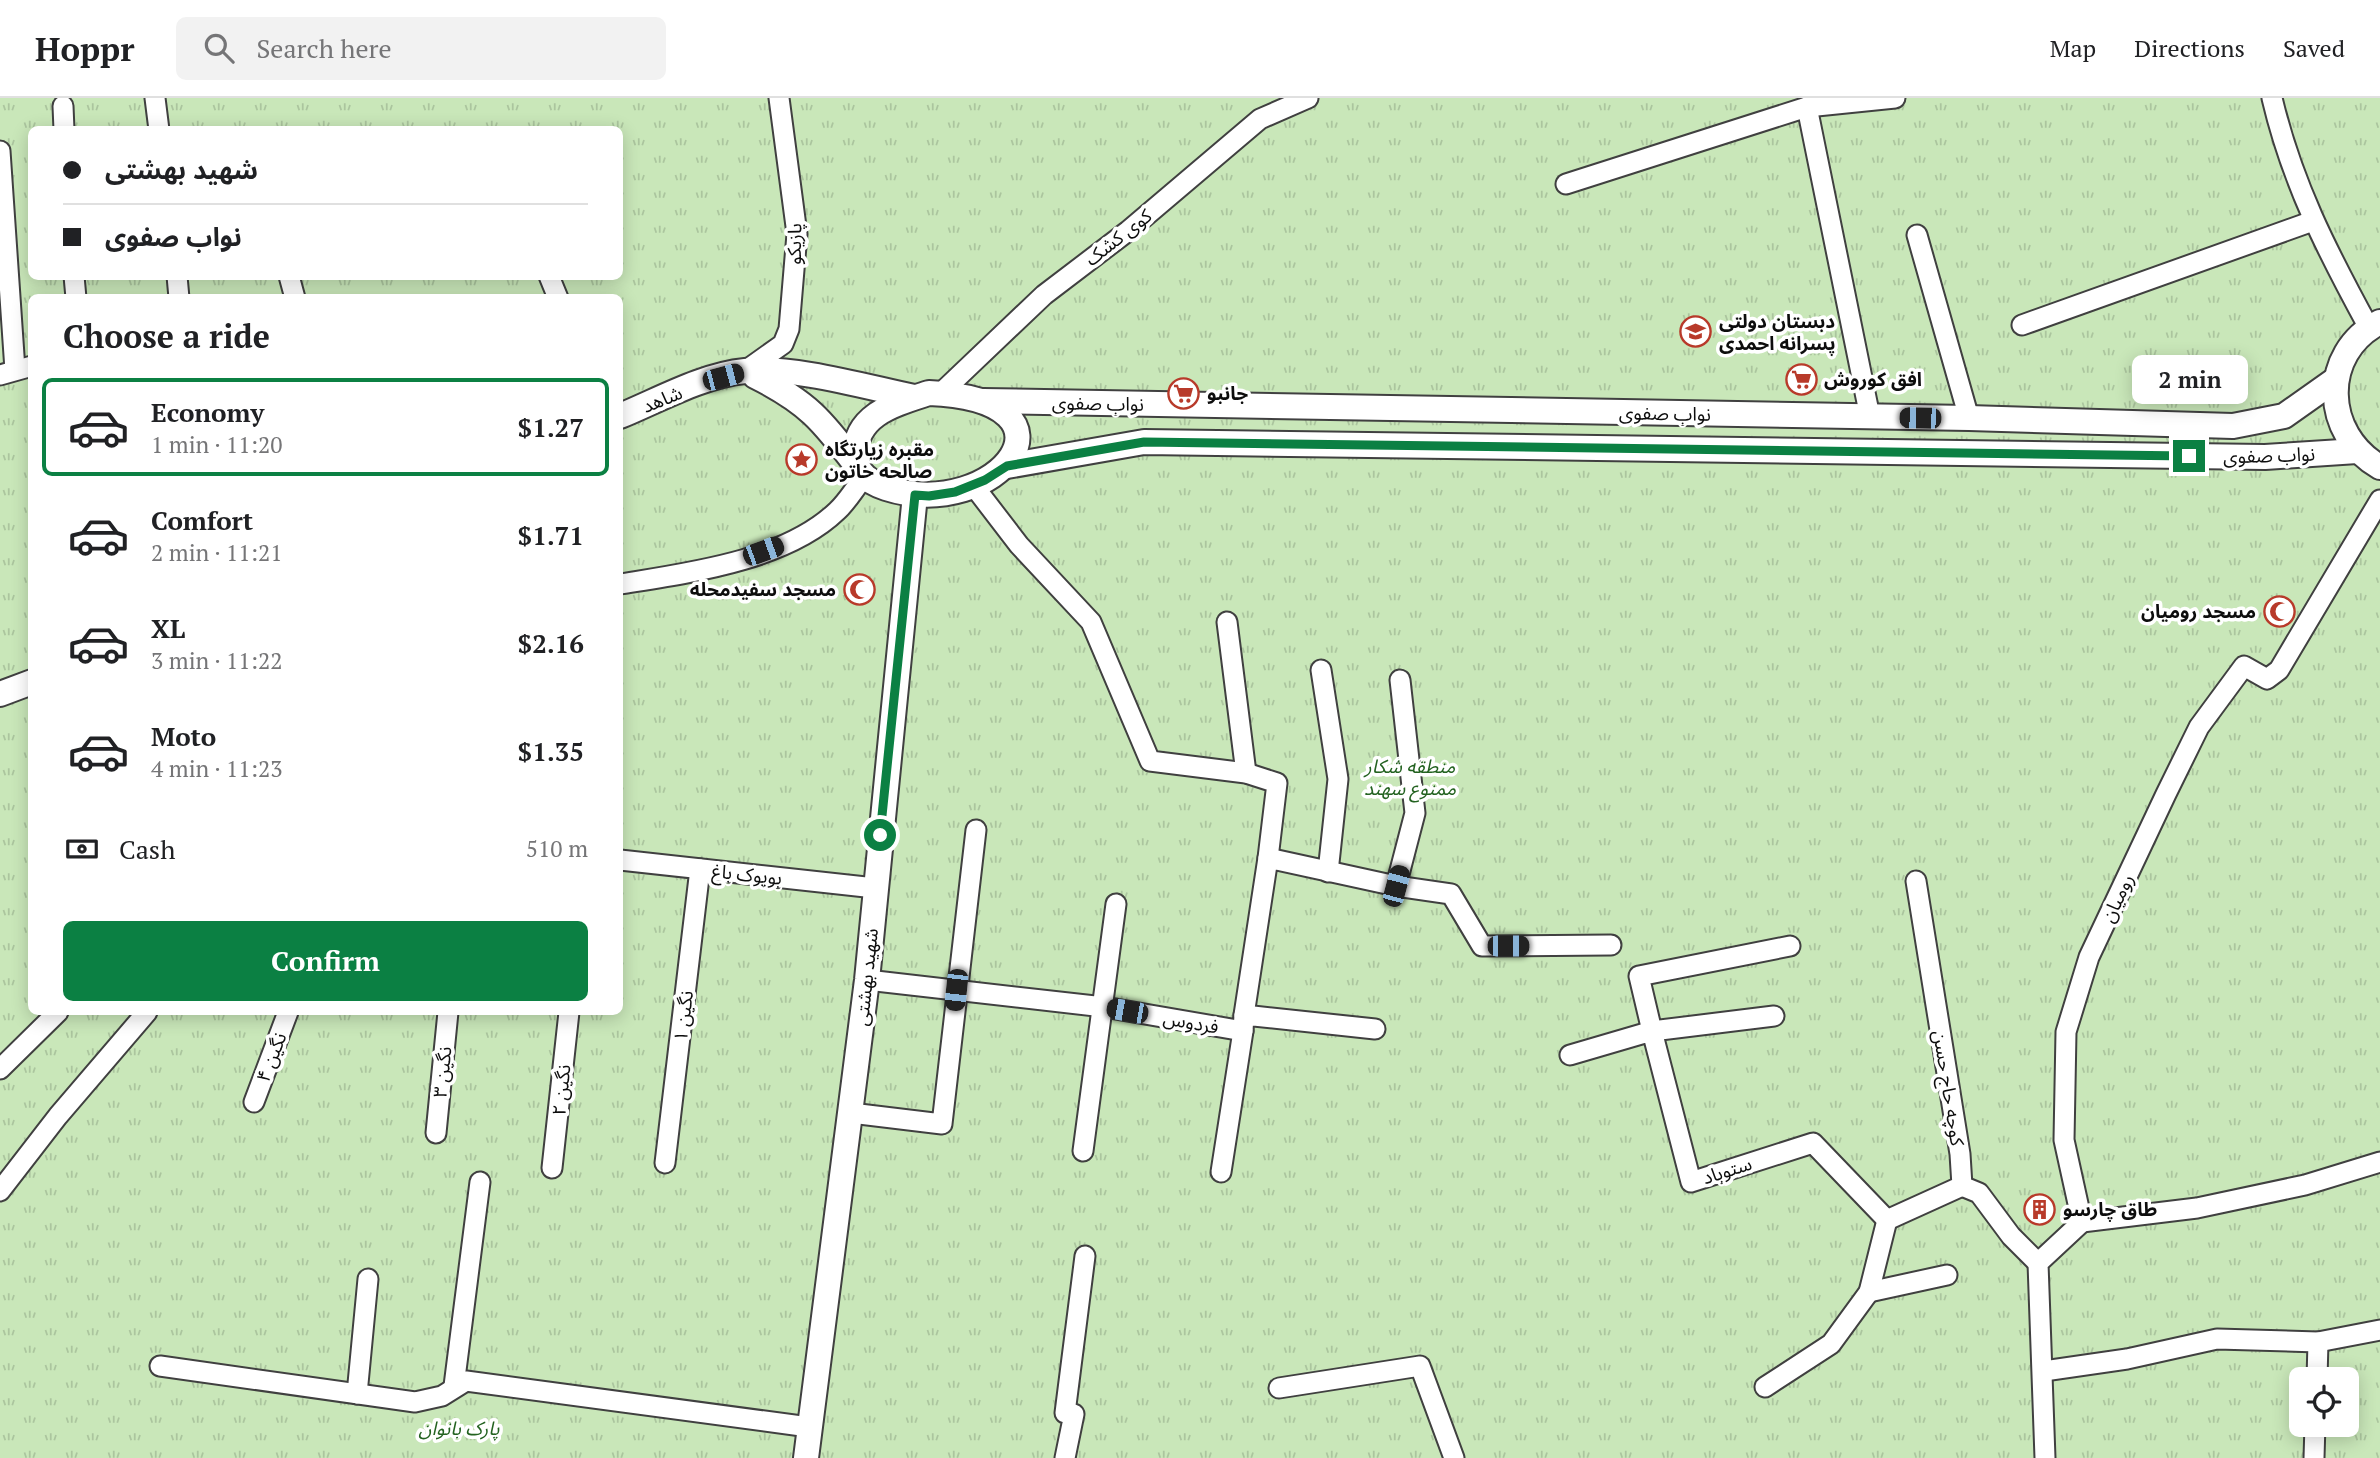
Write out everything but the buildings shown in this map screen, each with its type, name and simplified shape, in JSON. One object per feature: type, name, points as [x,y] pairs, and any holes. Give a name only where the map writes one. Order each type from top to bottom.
[{"type":"street","points":[[155,98],[158,126]]},
{"type":"street","name":"پازیکو","points":[[745,371],[783,344],[789,329],[797,234],[779,98]]},
{"type":"street","name":"کوی کشک","points":[[941,393],[1044,295],[1128,231],[1260,119],[1308,98]]},
{"type":"street","points":[[1566,184],[1807,107],[1895,98]]},
{"type":"street","points":[[2272,98],[2284,152],[2313,221],[2374,325],[2353,342],[2342,360],[2335,380],[2335,406],[2343,430],[2357,451],[2380,467]]},
{"type":"street","points":[[63,106],[64,126]]},
{"type":"street","points":[[1807,107],[1870,417]]},
{"type":"street","points":[[0,151],[16,370]]},
{"type":"street","points":[[2022,325],[2313,221]]},
{"type":"street","points":[[1916,235],[1969,418]]},
{"type":"street","points":[[623,583],[723,566],[803,536],[838,511],[860,471],[855,439],[870,420],[893,405],[941,393],[983,401],[1006,412],[1017,429],[1018,445],[1007,466],[955,492],[915,495],[878,485],[860,471],[826,426],[794,395],[745,371]]},
{"type":"street","name":"شاهد","points":[[623,415],[701,383],[745,371],[815,376],[915,398]]},
{"type":"street","name":"نواب صفوی","points":[[983,401],[1969,418],[2232,426],[2284,416],[2335,380]]},
{"type":"street","name":"نواب صفوی","points":[[1007,466],[1144,442],[2265,457],[2357,451]]},
{"type":"street","points":[[973,485],[1019,545],[1091,622],[1150,761],[1246,773],[1277,783],[1221,1172]]},
{"type":"street","name":"شهید بهشتی","points":[[806,1458],[867,980],[915,495]]},
{"type":"street","name":"رومیان","points":[[2082,1222],[2064,1140],[2066,1032],[2089,957],[2199,727],[2244,666],[2267,679],[2279,670],[2380,500]]},
{"type":"street","points":[[1227,622],[1246,773]]},
{"type":"street","points":[[1321,670],[1338,779],[1328,872]]},
{"type":"street","points":[[1396,886],[1415,813],[1400,680]]},
{"type":"street","points":[[0,694],[28,684]]},
{"type":"street","points":[[851,1113],[942,1124],[976,830]]},
{"type":"street","points":[[1268,858],[1396,886],[1451,894],[1482,946],[1611,945]]},
{"type":"street","name":"بویوک باغ","points":[[623,860],[875,888]]},
{"type":"street","name":"نگین ۱","points":[[665,1163],[700,869]]},
{"type":"street","name":"کوچه حاج حسن","points":[[1916,881],[1960,1154],[1962,1186]]},
{"type":"street","points":[[1083,1152],[1116,904]]},
{"type":"street","points":[[1653,1031],[1639,976],[1790,946]]},
{"type":"street","name":"فردوس","points":[[867,980],[1243,1023],[1375,1029]]},
{"type":"street","points":[[0,1069],[55,1015]]},
{"type":"street","points":[[0,1191],[58,1116],[144,1015]]},
{"type":"street","name":"نگین ۴","points":[[254,1102],[287,1015]]},
{"type":"street","name":"نگین ۳","points":[[436,1133],[448,1015]]},
{"type":"street","name":"نگین ۲","points":[[552,1168],[569,1015]]},
{"type":"street","points":[[1570,1055],[1653,1031],[1774,1016]]},
{"type":"street","name":"ستوباد","points":[[1653,1031],[1691,1182],[1813,1143],[1887,1220]]},
{"type":"street","points":[[2038,1263],[2082,1222],[2197,1208],[2305,1185],[2380,1162]]},
{"type":"street","points":[[454,1386],[480,1182]]},
{"type":"street","points":[[1765,1387],[1831,1344],[1869,1292],[1887,1220],[1962,1186],[1979,1193],[2011,1236],[2038,1263],[2044,1371],[2045,1458]]},
{"type":"street","points":[[1065,1458],[1074,1414],[1065,1413],[1085,1256]]},
{"type":"street","points":[[1869,1292],[1947,1275]]},
{"type":"street","points":[[357,1394],[368,1279]]},
{"type":"street","points":[[2044,1371],[2127,1359],[2217,1339],[2318,1342],[2380,1329]]},
{"type":"street","points":[[2317,1367],[2318,1342]]},
{"type":"street","points":[[160,1366],[415,1402],[442,1395],[466,1381],[809,1427]]},
{"type":"street","points":[[1279,1388],[1420,1366],[1454,1458]]},
{"type":"street","points":[[2314,1458],[2315,1437]]},
{"type":"green space","name":"منطقه شکار ممنوع سهند","points":[[0,98],[2380,98],[2380,1458],[0,1458]]},
{"type":"place","name":"دبستان دولتی پسرانه احمدی","points":[[1696,332]]},
{"type":"place","name":"افق کوروش","points":[[1801,379]]},
{"type":"place","name":"جانبو","points":[[1184,393]]},
{"type":"place","name":"مقبره زیارتگاه صالحه خاتون","points":[[802,460]]},
{"type":"place","name":"مسجد سفیدمحله","points":[[859,589]]},
{"type":"place","name":"مسجد رومیان","points":[[2279,611]]},
{"type":"place","name":"طاق چارسو","points":[[2040,1209]]},
{"type":"route","points":[[880,835],[915,495],[955,492],[985,480],[1007,466],[1144,442],[2189,456]]},
{"type":"park label","name":"پارک بانوان","points":[[459,1428]]}]
